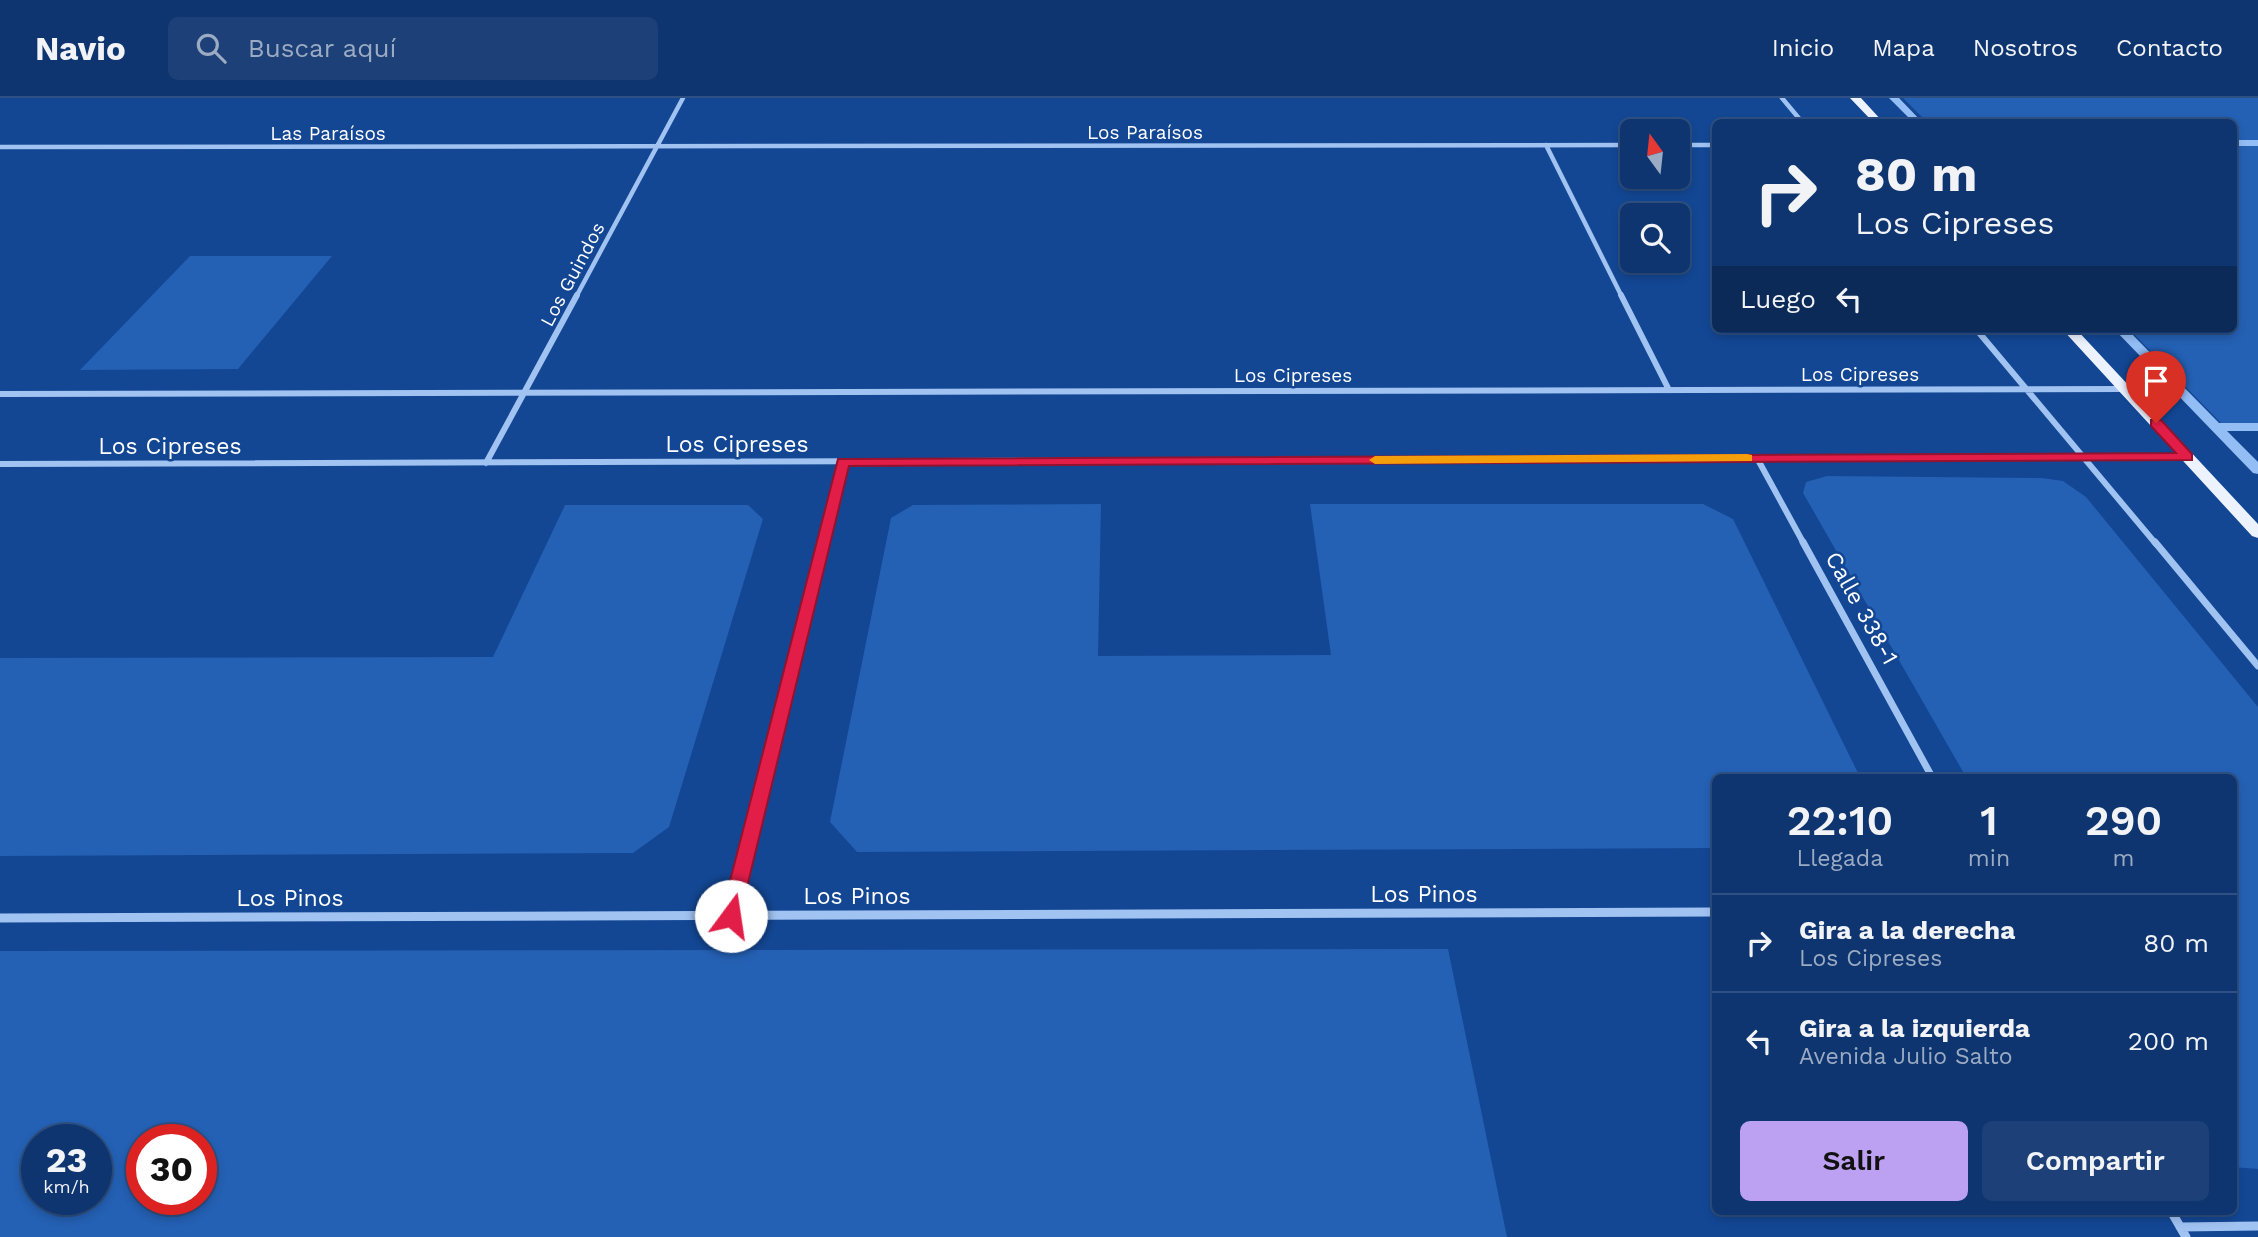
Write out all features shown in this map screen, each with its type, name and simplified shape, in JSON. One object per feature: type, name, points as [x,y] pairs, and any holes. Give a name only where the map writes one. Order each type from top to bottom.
[{"type":"main road","points":[[1855,98],[1875,119]]},
{"type":"main road","points":[[2073,333],[2258,533]]},
{"type":"street","name":"Los Guindos","points":[[486,463],[683,98]]},
{"type":"street","points":[[1782,98],[1800,119]]},
{"type":"street","points":[[1546,145],[1669,390]]},
{"type":"street","name":"Los Paraísos","points":[[657,146],[1620,145]]},
{"type":"street","points":[[1690,145],[1712,145]]},
{"type":"street","name":"Las Paraísos","points":[[0,147],[657,146]]},
{"type":"street","points":[[1979,333],[2258,666]]},
{"type":"street","name":"Los Cipreses","points":[[0,394],[2124,389]]},
{"type":"street","name":"Los Cipreses","points":[[0,464],[2187,457]]},
{"type":"street","name":"Calle 338-1","points":[[1757,458],[1930,774]]},
{"type":"street","points":[[731,916],[843,461]]},
{"type":"street","name":"Los Pinos","points":[[0,918],[1712,912]]},
{"type":"street","points":[[2173,1215],[2183,1232],[2258,1226]]},
{"type":"shaded area","points":[[1903,98],[2258,98],[2258,424],[2222,424],[2133,333],[2237,333],[2237,119],[1924,119]]},
{"type":"shaded area","points":[[190,256],[332,256],[238,369],[80,370]]},
{"type":"shaded area","points":[[1827,476],[2042,478],[2063,481],[2086,497],[2258,707],[2258,1169],[2237,1167],[2237,774],[1964,774],[1803,493],[1806,482]]},
{"type":"shaded area","points":[[1101,504],[1098,656],[1331,655],[1310,504],[1703,504],[1733,519],[1859,774],[1712,774],[1712,848],[857,852],[830,822],[891,518],[913,505]]},
{"type":"shaded area","points":[[565,505],[748,505],[763,519],[669,827],[633,853],[0,856],[0,658],[493,657]]},
{"type":"shaded area","points":[[1448,949],[1507,1237],[0,1237],[0,951]]},
{"type":"waterway","points":[[1894,98],[1915,119]]},
{"type":"waterway","points":[[2237,143],[2258,143]]},
{"type":"waterway","points":[[2124,333],[2258,470]]},
{"type":"waterway","points":[[2216,427],[2258,427]]},
{"type":"slow traffic","points":[[1375,460],[1747,458]]},
{"type":"route","points":[[731,916],[843,461],[2187,457],[2156,423]]}]
